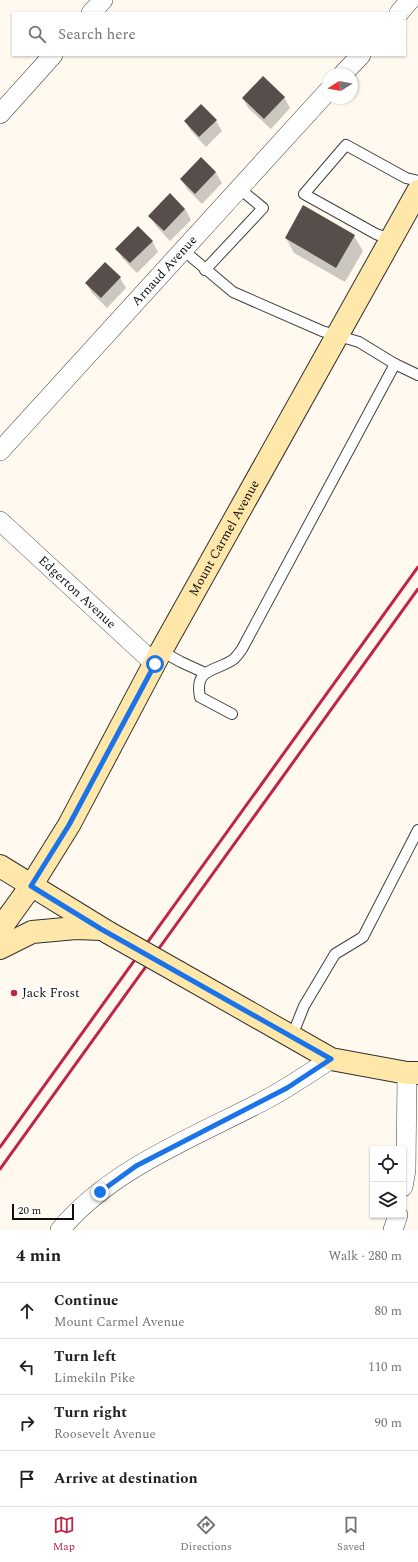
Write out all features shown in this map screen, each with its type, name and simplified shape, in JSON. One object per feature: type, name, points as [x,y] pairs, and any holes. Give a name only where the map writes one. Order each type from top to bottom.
[{"type":"street","points":[[92,12],[103,0]]},
{"type":"street","points":[[400,12],[410,0]]},
{"type":"street","points":[[0,114],[52,56]]},
{"type":"street","points":[[349,68],[360,56]]},
{"type":"street","name":"Arnaud Avenue","points":[[0,450],[322,98]]},
{"type":"street","name":"Mount Carmel Avenue","points":[[0,929],[31,886],[69,825],[158,657],[418,191]]},
{"type":"street","name":"Edgerton Avenue","points":[[0,521],[158,657]]},
{"type":"street","points":[[0,866],[105,931],[331,1059],[413,1073],[404,1182]]},
{"type":"street","points":[[0,948],[32,932],[76,928],[105,931]]},
{"type":"street","points":[[60,1230],[72,1215],[100,1192],[136,1166],[273,1096],[331,1059]]},
{"type":"street","points":[[393,1230],[397,1218]]},
{"type":"lane","points":[[390,239],[376,234],[304,194],[346,145],[406,178],[418,181]]},
{"type":"lane","points":[[205,270],[263,208],[240,189]]},
{"type":"lane","points":[[183,250],[233,292],[322,331],[359,342],[395,364],[418,375]]},
{"type":"lane","points":[[232,714],[200,697],[198,686],[205,673],[233,659],[242,649],[395,364]]},
{"type":"lane","points":[[158,657],[181,662],[205,673]]},
{"type":"lane","points":[[292,1036],[304,1006],[335,954],[363,937],[418,830]]},
{"type":"building","points":[[263,76],[285,97],[264,119],[242,98]]},
{"type":"building","points":[[201,104],[217,120],[199,137],[184,121]]},
{"type":"building","points":[[201,157],[216,172],[195,194],[180,179]]},
{"type":"building","points":[[170,193],[185,209],[164,231],[148,216]]},
{"type":"building","points":[[303,205],[355,235],[336,268],[285,238]]},
{"type":"building","points":[[138,226],[153,241],[130,263],[115,249]]},
{"type":"building","points":[[105,262],[121,277],[101,298],[85,283]]},
{"type":"railway","points":[[0,1147],[418,567]]},
{"type":"railway","points":[[0,1169],[418,589]]},
{"type":"place","name":"Jack Frost","points":[[14,993]]},
{"type":"route","points":[[100,1192],[136,1166],[287,1088],[331,1059],[101,929],[31,886],[69,825],[155,664]]}]
